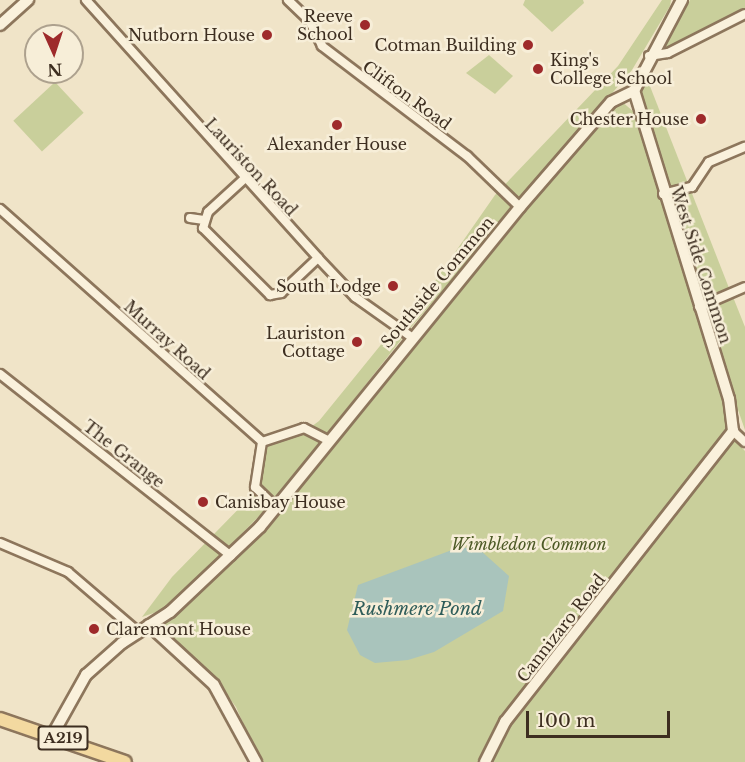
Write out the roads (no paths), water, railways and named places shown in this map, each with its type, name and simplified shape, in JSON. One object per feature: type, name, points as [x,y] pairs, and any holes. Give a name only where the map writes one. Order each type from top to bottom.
[{"type":"main road","name":"A219","points":[[0,719],[53,734],[125,762]]},
{"type":"street","points":[[0,25],[28,0]]},
{"type":"street","name":"Lauriston Road","points":[[86,0],[243,180],[318,258],[356,297],[410,336]]},
{"type":"street","name":"Clifton Road","points":[[288,0],[309,20],[322,46],[467,156],[520,207]]},
{"type":"street","points":[[634,91],[648,56],[682,0]]},
{"type":"street","points":[[648,56],[668,53],[745,14]]},
{"type":"street","name":"Southside Common","points":[[53,734],[83,679],[231,556],[276,507],[410,336],[611,102],[634,91]]},
{"type":"street","name":"West Side Common","points":[[634,91],[663,194],[729,399],[733,431]]},
{"type":"street","points":[[663,194],[691,187],[709,162],[745,147]]},
{"type":"street","points":[[243,180],[204,220],[203,228],[270,295],[281,293],[318,258]]},
{"type":"street","name":"Murray Road","points":[[0,210],[262,442]]},
{"type":"street","points":[[190,218],[204,220]]},
{"type":"street","points":[[699,308],[745,287]]},
{"type":"street","name":"The Grange","points":[[0,374],[231,556]]},
{"type":"street","points":[[276,507],[255,487],[262,442],[304,428],[328,440]]},
{"type":"street","points":[[733,431],[745,442]]},
{"type":"street","name":"Cannizaro Road","points":[[485,762],[505,722],[733,431]]},
{"type":"street","points":[[0,543],[68,572],[138,632]]},
{"type":"street","points":[[149,625],[214,685],[255,762]]},
{"type":"water","name":"Rushmere Pond","points":[[460,547],[480,550],[509,576],[503,611],[434,652],[408,660],[375,663],[360,655],[347,630],[358,585]]},
{"type":"place","name":"Reeve School","points":[[365,25]]},
{"type":"place","name":"Nutborn House","points":[[267,35]]},
{"type":"place","name":"Cotman Building","points":[[528,45]]},
{"type":"place","name":"King's College School","points":[[538,69]]},
{"type":"place","name":"Chester House","points":[[701,119]]},
{"type":"place","name":"Alexander House","points":[[337,125]]},
{"type":"place","name":"South Lodge","points":[[393,286]]},
{"type":"place","name":"Lauriston Cottage","points":[[357,342]]},
{"type":"place","name":"Canisbay House","points":[[203,502]]},
{"type":"place","name":"Claremont House","points":[[94,629]]},
{"type":"park label","name":"Wimbledon Common","points":[[529,544]]}]
